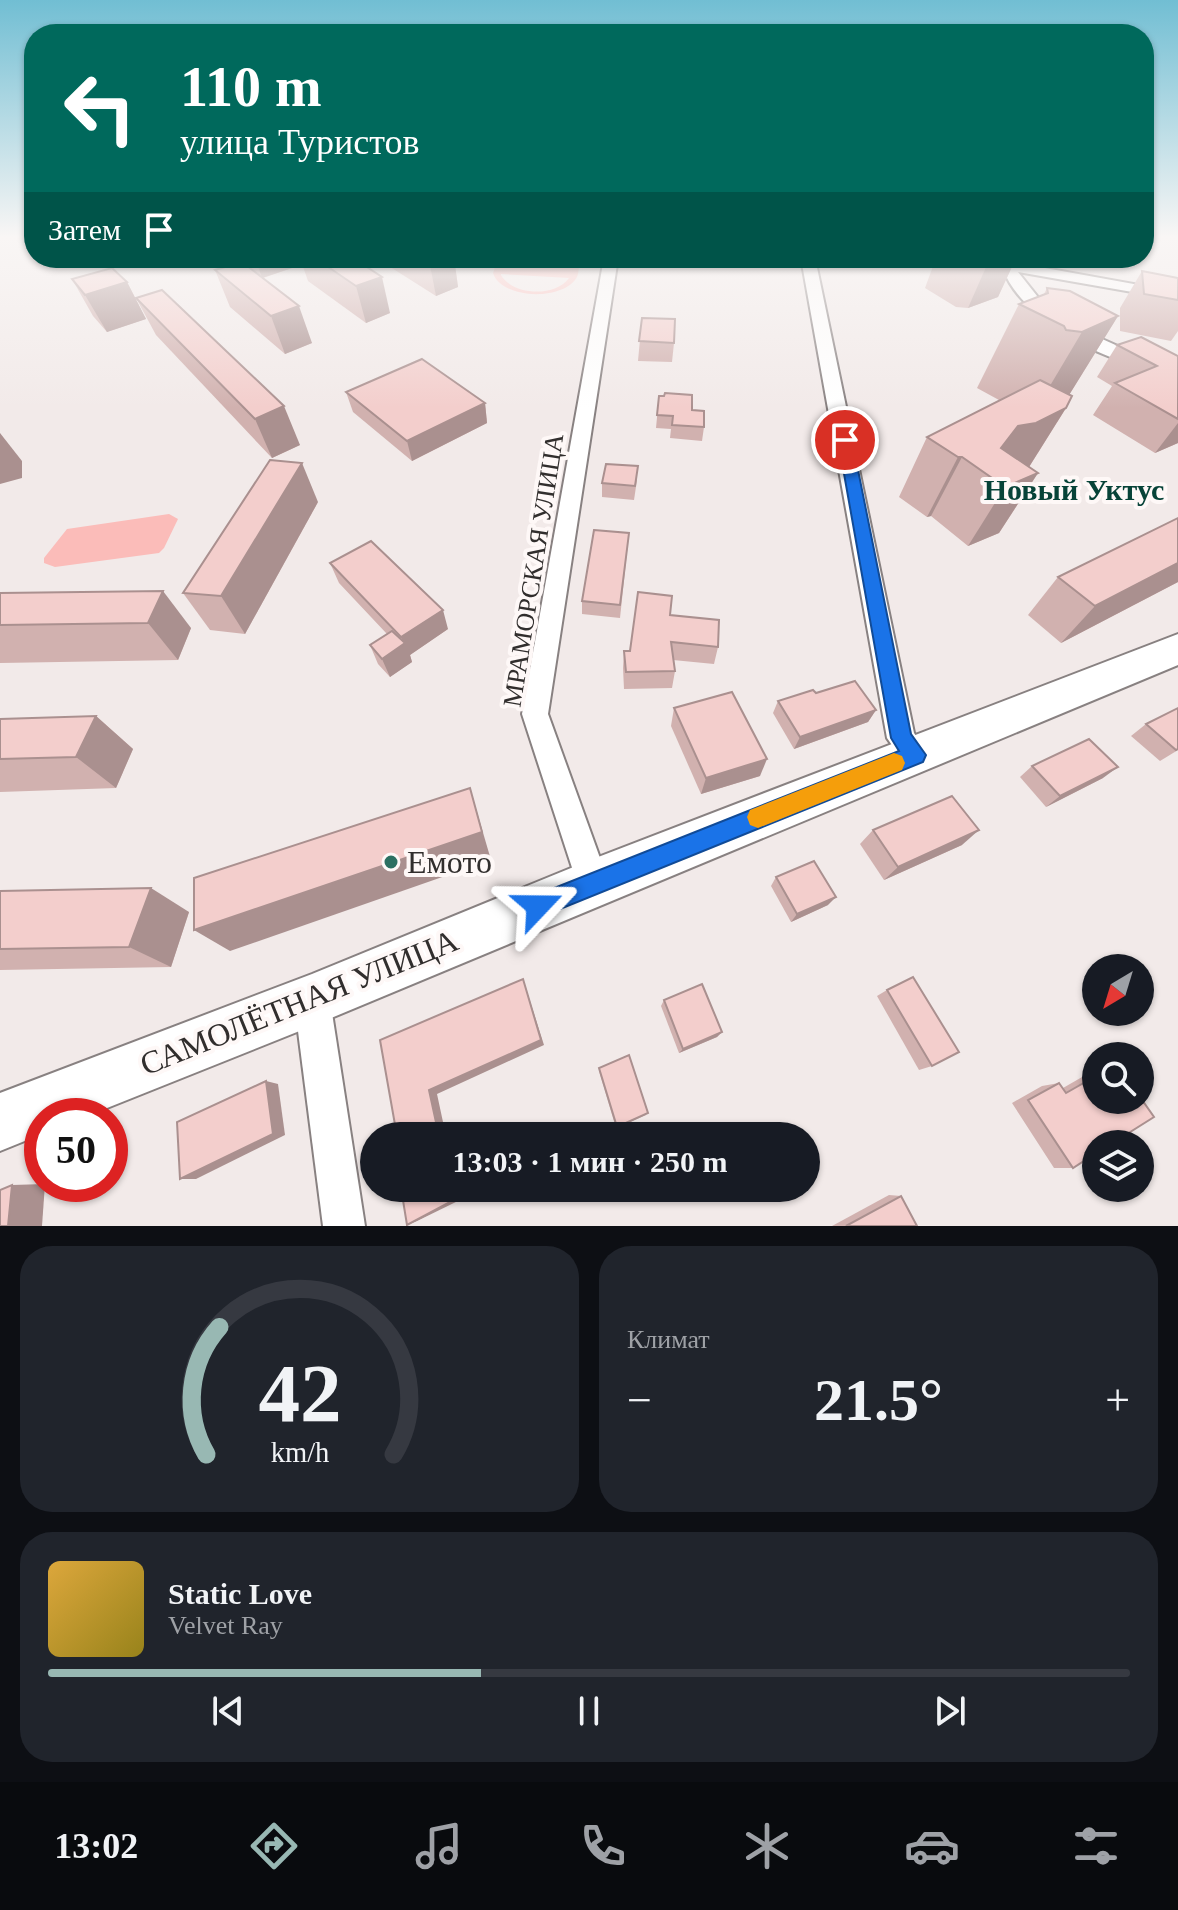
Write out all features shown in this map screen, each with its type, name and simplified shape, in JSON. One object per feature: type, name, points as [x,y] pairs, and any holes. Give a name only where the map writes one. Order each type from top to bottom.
[{"type":"main road","name":"САМОЛЁТНАЯ УЛИЦА","points":[[0,1122],[312,1000],[593,883],[1178,649]]},
{"type":"street","name":"МРАМОРСКАЯ УЛИЦА","points":[[593,883],[535,714],[605,294]]},
{"type":"street","points":[[815,294],[901,738],[915,755]]},
{"type":"street","points":[[1028,294],[1040,309],[1065,328],[1134,360]]},
{"type":"street","points":[[312,1000],[344,1226]]},
{"type":"shaded area","points":[[169,514],[178,519],[159,553],[55,567],[44,563],[44,558],[67,529]]},
{"type":"building","points":[[166,294],[284,406],[255,419],[136,298]]},
{"type":"building","points":[[244,294],[284,294],[299,306],[271,316]]},
{"type":"building","points":[[1045,294],[1076,294],[1118,316],[1082,332],[1066,330],[1064,326],[1019,304]]},
{"type":"building","points":[[1145,294],[1178,294],[1178,300]]},
{"type":"building","points":[[642,318],[675,319],[674,343],[639,341]]},
{"type":"building","points":[[1141,337],[1178,356],[1178,419],[1115,383],[1157,366],[1117,345]]},
{"type":"building","points":[[422,359],[485,403],[407,441],[346,392]]},
{"type":"building","points":[[1040,380],[1072,396],[1066,408],[1036,423],[1018,426],[1001,448],[1038,473],[1005,487],[927,437]]},
{"type":"building","points":[[665,393],[692,395],[692,410],[704,411],[704,427],[672,425],[673,416],[657,415],[659,396]]},
{"type":"building","points":[[270,460],[302,463],[221,596],[183,593]]},
{"type":"building","points":[[606,464],[638,466],[635,486],[602,483]]},
{"type":"building","points":[[1178,518],[1178,563],[1095,606],[1058,577]]},
{"type":"building","points":[[594,530],[629,533],[620,605],[582,601]]},
{"type":"building","points":[[371,541],[443,610],[401,637],[330,563]]},
{"type":"building","points":[[163,591],[148,623],[0,625],[0,593]]},
{"type":"building","points":[[638,592],[672,596],[670,615],[719,620],[718,647],[671,642],[675,671],[626,672],[624,651],[630,651]]},
{"type":"building","points":[[392,631],[405,643],[382,659],[370,645]]},
{"type":"building","points":[[855,681],[876,710],[800,737],[778,701],[813,690],[816,693]]},
{"type":"building","points":[[732,692],[767,759],[706,778],[674,708]]},
{"type":"building","points":[[1178,708],[1178,749],[1176,750],[1146,724]]},
{"type":"building","points":[[96,716],[76,757],[0,759],[0,719]]},
{"type":"building","points":[[1089,739],[1118,767],[1060,796],[1032,766]]},
{"type":"building","points":[[470,788],[482,832],[194,930],[194,878]]},
{"type":"building","points":[[952,796],[979,830],[898,867],[873,830]]},
{"type":"building","points":[[814,861],[836,897],[797,914],[776,877]]},
{"type":"building","points":[[151,888],[129,947],[0,949],[0,891]]},
{"type":"building","points":[[913,977],[959,1052],[932,1066],[887,990]]},
{"type":"building","points":[[523,979],[541,1040],[429,1090],[436,1122],[395,1122],[380,1040]]},
{"type":"building","points":[[702,984],[722,1032],[683,1049],[664,1000]]},
{"type":"building","points":[[629,1055],[648,1113],[628,1122],[615,1122],[599,1068]]},
{"type":"building","points":[[266,1081],[273,1134],[180,1179],[177,1122]]},
{"type":"building","points":[[1059,1083],[1066,1093],[1082,1084],[1082,1114],[1152,1114],[1154,1117],[1133,1130],[1082,1130],[1082,1162],[1073,1168],[1028,1100]]},
{"type":"building","points":[[12,1185],[8,1226],[0,1226],[0,1190]]},
{"type":"building","points":[[901,1196],[917,1226],[846,1226]]},
{"type":"building","points":[[403,1202],[450,1202],[407,1225]]},
{"type":"slow traffic","points":[[758,817],[894,763]]},
{"type":"place","name":"Емото","points":[[391,862]]},
{"type":"district","name":"Новый Уктус","points":[[1074,490]]},
{"type":"route","points":[[538,906],[915,755],[901,738],[845,440]]}]
